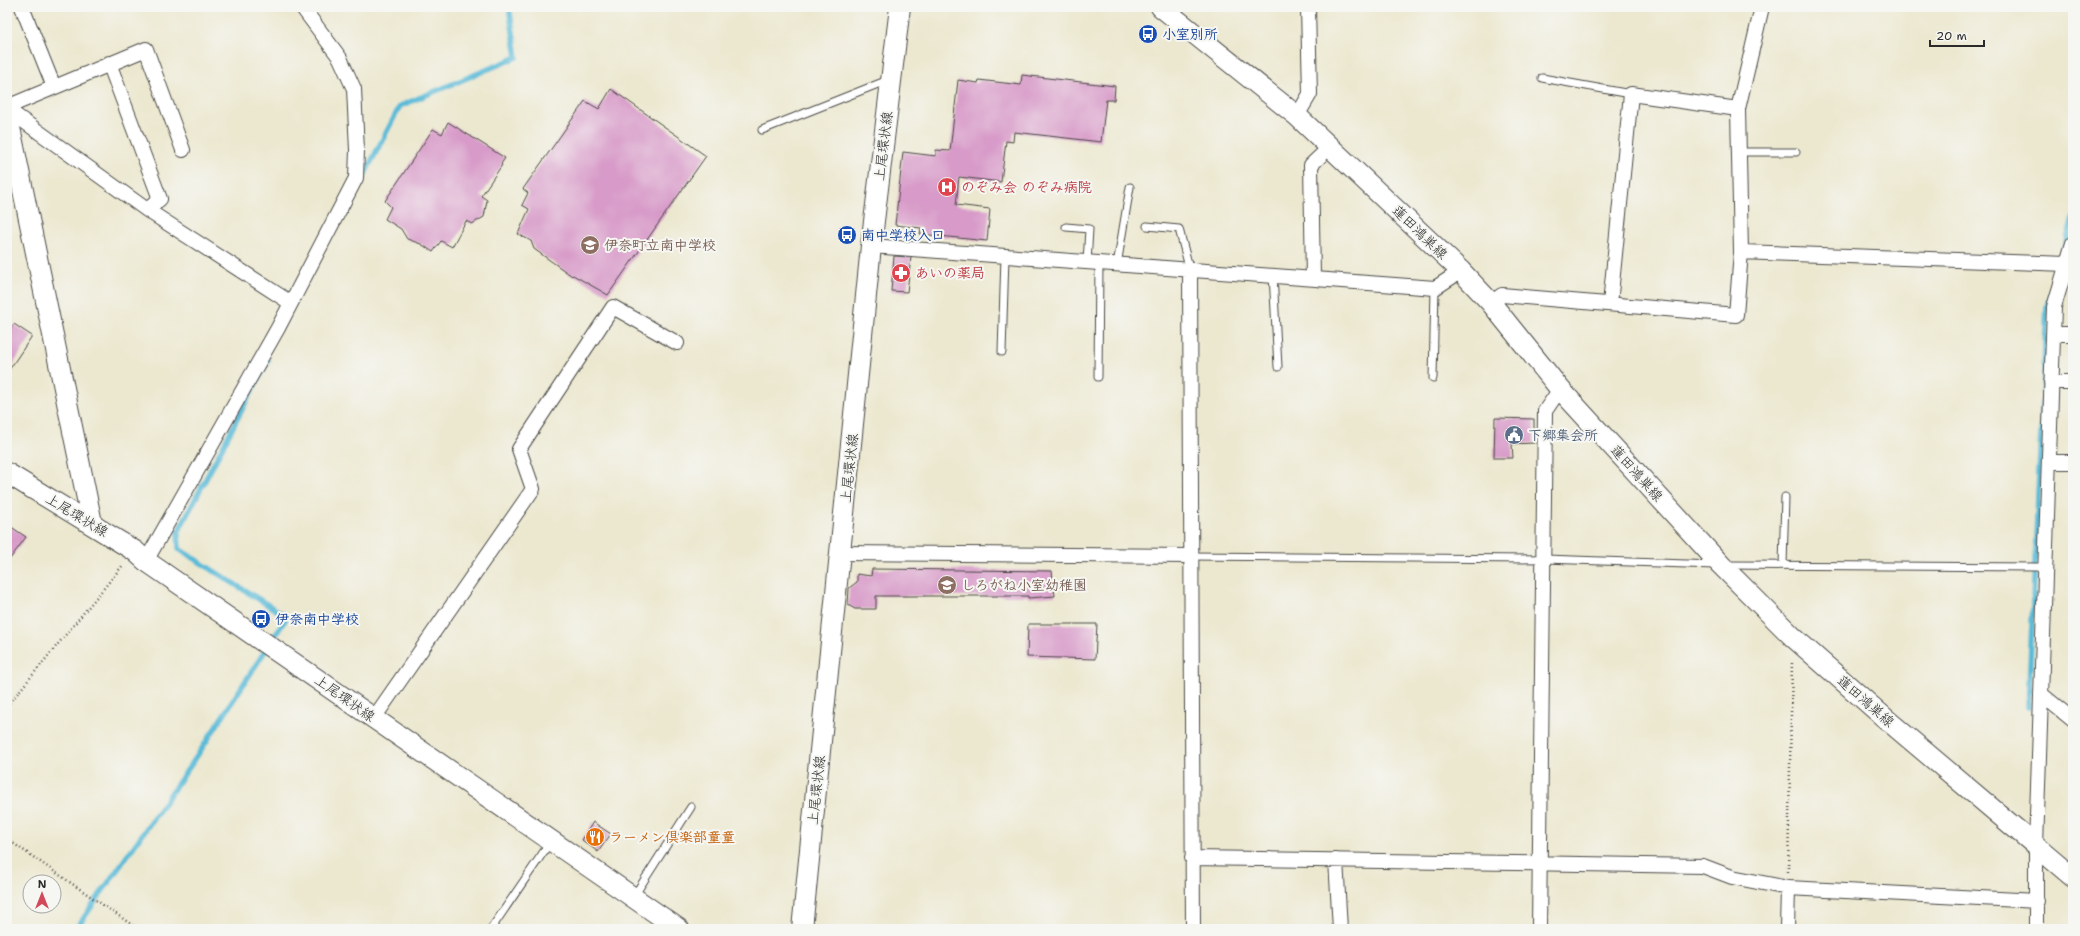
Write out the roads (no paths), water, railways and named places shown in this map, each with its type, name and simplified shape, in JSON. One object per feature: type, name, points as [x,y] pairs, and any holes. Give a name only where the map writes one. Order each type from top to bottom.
[{"type":"main road","name":"上尾環状線","points":[[802,929],[871,246],[900,7]]},
{"type":"main road","name":"蓮田鴻巣線","points":[[1160,7],[1297,116],[1331,146],[1462,271],[1491,303],[1560,388],[1721,565],[1793,637],[2073,877]]},
{"type":"main road","points":[[7,113],[92,523]]},
{"type":"main road","name":"上尾環状線","points":[[7,473],[92,523],[141,556],[678,929]]},
{"type":"street","points":[[22,7],[54,87]]},
{"type":"street","points":[[141,556],[291,303],[356,178],[358,150],[354,89],[340,58],[302,7]]},
{"type":"street","points":[[1297,116],[1310,94],[1308,7]]},
{"type":"street","points":[[1491,303],[1502,294],[1736,315],[1741,252],[1738,109],[1762,7]]},
{"type":"street","points":[[183,150],[146,49],[109,63],[7,108],[147,210],[291,303]]},
{"type":"street","points":[[109,63],[160,199],[147,210]]},
{"type":"street","points":[[1610,304],[1632,94],[1738,109]]},
{"type":"street","points":[[1313,277],[1311,165],[1331,146]]},
{"type":"street","points":[[2036,929],[2036,846],[2054,307],[2073,243]]},
{"type":"street","points":[[871,246],[1190,271],[1273,274],[1435,288],[1462,271]]},
{"type":"street","points":[[1741,252],[2066,264]]},
{"type":"street","points":[[1190,271],[1192,858],[1194,929]]},
{"type":"street","points":[[374,718],[532,489],[519,449],[613,307],[677,344]]},
{"type":"street","points":[[2053,334],[2073,334]]},
{"type":"street","points":[[2051,382],[2073,382]]},
{"type":"street","points":[[1539,929],[1545,559],[1545,411],[1560,388]]},
{"type":"street","points":[[2049,462],[2073,462]]},
{"type":"street","points":[[840,553],[1191,556]]},
{"type":"street","points":[[2041,694],[2073,720]]},
{"type":"street","points":[[1192,858],[1703,866],[1732,877],[1788,888],[2037,901]]},
{"type":"street","points":[[1336,860],[1340,929]]},
{"type":"street","points":[[1787,929],[1788,888]]},
{"type":"lane","points":[[1542,78],[1632,94]]},
{"type":"lane","points":[[762,130],[891,79]]},
{"type":"lane","points":[[1739,152],[1796,152]]},
{"type":"lane","points":[[1117,265],[1130,187]]},
{"type":"lane","points":[[1066,226],[1089,229],[1093,263],[1098,377]]},
{"type":"lane","points":[[1147,226],[1178,229],[1190,271]]},
{"type":"lane","points":[[1002,352],[1005,257]]},
{"type":"lane","points":[[1273,274],[1278,367]]},
{"type":"lane","points":[[1433,378],[1435,288]]},
{"type":"lane","points":[[1783,564],[1785,497]]},
{"type":"lane","points":[[1191,556],[1545,559],[1721,565],[1783,564],[2045,567]]},
{"type":"lane","points":[[633,898],[691,807]]},
{"type":"lane","points":[[491,929],[551,841]]},
{"type":"waterway","points":[[360,183],[400,106],[517,57],[509,7]]},
{"type":"waterway","points":[[2028,707],[2047,306],[2073,219]]},
{"type":"waterway","points":[[76,929],[197,756],[287,617],[179,549],[178,532],[268,360]]},
{"type":"place","name":"小室別所","points":[[1148,34]]},
{"type":"place","name":"のぞみ会 のぞみ病院","points":[[947,187]]},
{"type":"place","name":"南中学校入口","points":[[847,235]]},
{"type":"place","name":"伊奈町立南中学校","points":[[590,245]]},
{"type":"place","name":"あいの薬局","points":[[901,273]]},
{"type":"place","name":"下郷集会所","points":[[1514,435]]},
{"type":"place","name":"しろがね小室幼稚園","points":[[947,585]]},
{"type":"place","name":"伊奈南中学校","points":[[261,619]]},
{"type":"place","name":"ラーメン倶楽部童童","points":[[595,837]]}]
